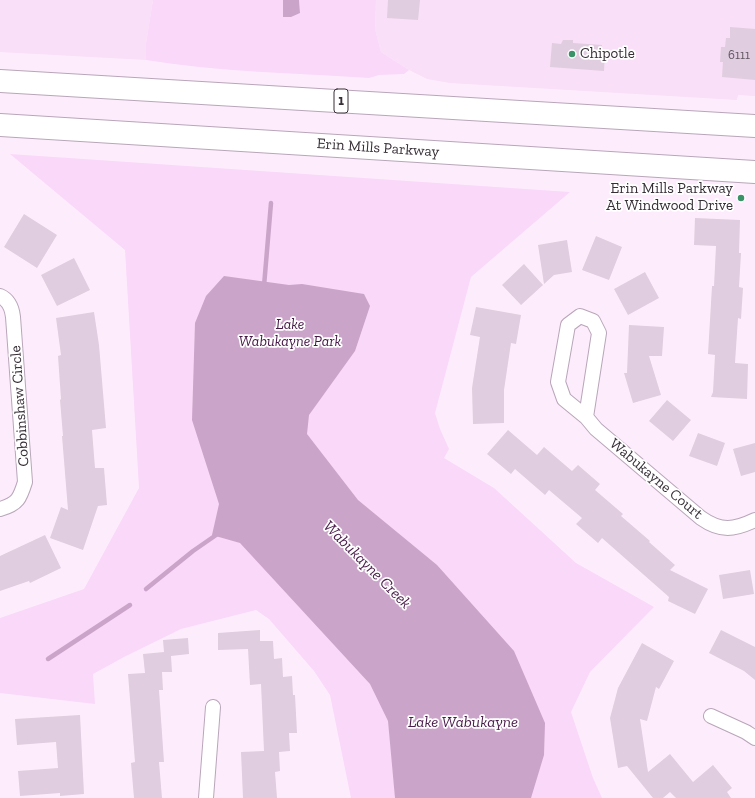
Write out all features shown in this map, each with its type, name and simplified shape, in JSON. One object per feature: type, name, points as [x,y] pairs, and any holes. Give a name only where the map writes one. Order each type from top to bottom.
[{"type":"main road","name":"1","points":[[0,81],[755,126]]},
{"type":"main road","name":"Erin Mills Parkway","points":[[0,125],[755,172]]},
{"type":"street","name":"Cobbinshaw Circle","points":[[0,296],[6,298],[12,309],[25,482],[21,494],[12,506],[0,509]]},
{"type":"street","name":"Wabukayne Court","points":[[586,417],[599,333],[593,321],[580,316],[568,324],[558,382],[564,399],[586,417],[596,429],[710,524],[720,528],[731,528],[741,526],[755,520]]},
{"type":"street","points":[[206,798],[213,707]]},
{"type":"street","points":[[711,716],[746,732],[755,738]]},
{"type":"shaded area","points":[[0,0],[153,0],[146,43],[146,60],[0,52]]},
{"type":"shaded area","points":[[376,0],[755,0],[755,96],[738,95],[737,100],[450,83],[427,79],[409,70],[381,52],[375,29]]},
{"type":"green space","points":[[153,0],[283,0],[283,17],[300,13],[299,0],[376,0],[375,29],[381,52],[409,70],[404,74],[379,75],[369,78],[229,70],[146,60],[146,43]]},
{"type":"green space","name":"Lake Wabukayne Park","points":[[10,154],[570,192],[471,277],[435,413],[449,449],[444,458],[494,488],[576,563],[654,607],[590,672],[571,712],[593,778],[602,798],[351,798],[330,695],[314,671],[269,619],[256,610],[181,629],[93,674],[95,704],[0,693],[0,618],[84,589],[139,488],[125,250]]},
{"type":"water","points":[[283,0],[299,0],[300,13],[291,17],[283,17]]},
{"type":"water","name":"Lake Wabukayne","points":[[224,276],[289,285],[302,284],[364,294],[370,306],[355,351],[309,415],[307,434],[358,500],[437,565],[514,651],[545,723],[544,755],[531,798],[395,798],[388,721],[370,684],[240,543],[212,535],[219,504],[192,420],[195,323],[206,296]]},
{"type":"building","points":[[388,0],[420,0],[418,20],[387,18]]},
{"type":"building","points":[[730,27],[755,29],[755,80],[722,77],[723,62],[720,62],[721,47],[725,47],[726,38],[730,38]]},
{"type":"building","points":[[563,40],[573,40],[573,43],[602,45],[601,50],[605,50],[604,71],[550,67],[552,43],[561,44]]},
{"type":"building","points":[[24,214],[57,235],[37,268],[4,247]]},
{"type":"building","points":[[695,218],[740,220],[739,253],[741,253],[739,287],[743,288],[741,319],[738,318],[735,363],[748,364],[747,399],[711,397],[713,392],[715,355],[708,354],[716,246],[694,245]]},
{"type":"building","points":[[596,236],[622,247],[609,280],[582,270]]},
{"type":"building","points":[[567,240],[572,272],[554,275],[544,284],[538,245]]},
{"type":"building","points":[[74,258],[90,290],[57,306],[41,275]]},
{"type":"building","points":[[524,264],[543,285],[521,305],[502,285]]},
{"type":"building","points":[[645,272],[659,298],[628,315],[614,289]]},
{"type":"building","points":[[476,307],[521,315],[516,344],[511,343],[504,390],[504,423],[473,424],[472,388],[480,337],[470,335]]},
{"type":"building","points":[[94,312],[99,345],[106,428],[92,430],[95,468],[104,468],[107,505],[98,506],[83,550],[50,538],[61,507],[68,510],[58,356],[61,355],[56,318]]},
{"type":"building","points":[[629,325],[664,327],[662,356],[649,356],[661,395],[633,403],[624,373],[627,373]]},
{"type":"building","points":[[667,400],[691,420],[673,441],[649,421]]},
{"type":"building","points":[[508,430],[537,455],[544,447],[572,471],[578,465],[600,484],[595,490],[623,514],[621,516],[675,565],[670,570],[708,589],[695,614],[668,601],[669,597],[602,538],[598,543],[576,524],[582,518],[549,490],[545,495],[515,469],[511,474],[487,454]]},
{"type":"building","points":[[698,433],[725,443],[717,466],[689,456]]},
{"type":"building","points":[[755,443],[755,472],[741,476],[733,449]]},
{"type":"building","points":[[45,535],[61,568],[30,583],[29,581],[0,591],[0,556]]},
{"type":"building","points":[[750,570],[754,594],[723,599],[719,575]]},
{"type":"building","points":[[260,630],[260,641],[273,641],[274,659],[282,658],[283,677],[292,676],[293,695],[295,695],[297,733],[289,733],[290,751],[279,752],[280,771],[275,772],[277,798],[243,798],[241,752],[264,751],[261,684],[250,685],[248,649],[218,650],[218,633]]},
{"type":"building","points":[[721,630],[755,647],[755,680],[744,671],[709,653]]},
{"type":"building","points":[[188,638],[189,654],[171,656],[172,672],[162,672],[163,690],[159,690],[164,762],[159,762],[162,798],[134,798],[131,763],[135,762],[128,674],[145,673],[143,654],[164,652],[163,640]]},
{"type":"building","points":[[642,643],[674,661],[659,689],[656,687],[647,721],[640,719],[648,772],[670,754],[693,782],[713,765],[732,788],[727,792],[731,798],[676,798],[670,792],[663,798],[653,798],[627,766],[618,768],[610,718],[618,688]]},
{"type":"building","points":[[80,715],[84,794],[60,796],[60,793],[20,796],[18,771],[58,768],[56,742],[17,745],[15,719]]},
{"type":"waterway","name":"Wabukayne Creek","points":[[264,286],[271,203]]},
{"type":"waterway","points":[[146,589],[193,551],[219,533]]},
{"type":"waterway","points":[[48,659],[130,605]]},
{"type":"place","name":"Chipotle","points":[[572,54]]},
{"type":"place","name":"Erin Mills Parkway At Windwood Drive","points":[[741,198]]}]
